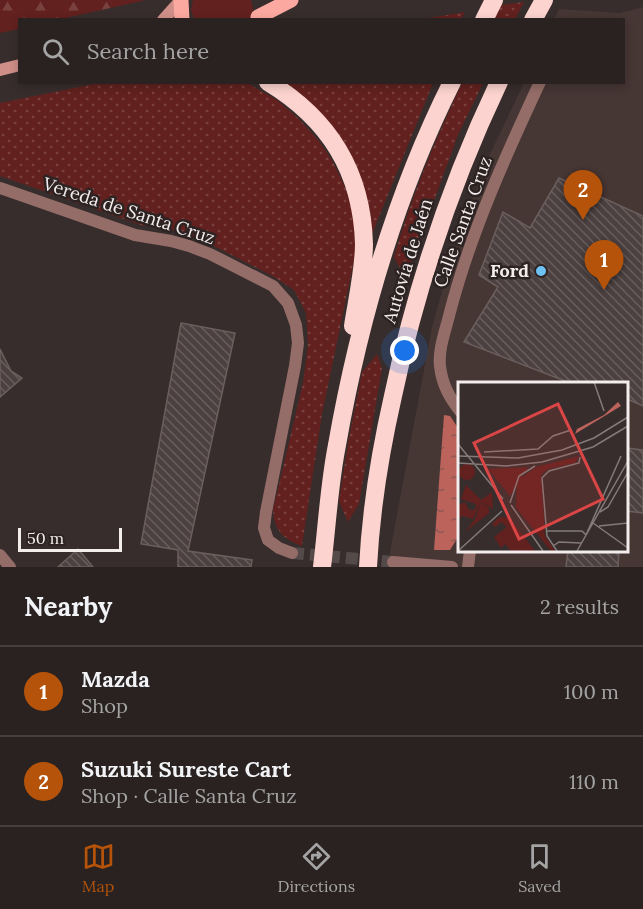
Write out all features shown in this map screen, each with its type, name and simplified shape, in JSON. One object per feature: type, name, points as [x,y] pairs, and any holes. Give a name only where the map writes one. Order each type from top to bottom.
[{"type":"highway","points":[[485,18],[494,0]]},
{"type":"highway","points":[[534,18],[544,0]]},
{"type":"highway","points":[[271,84],[308,112],[331,137],[346,161],[362,212],[364,246],[336,447]]},
{"type":"highway","name":"Autovía de Jaén","points":[[322,567],[336,447],[363,325],[396,216],[435,116],[451,84]]},
{"type":"highway","name":"Autovía de Jaén","points":[[368,567],[378,466],[404,343],[446,205],[498,84]]},
{"type":"main road","points":[[165,18],[181,0]]},
{"type":"main road","points":[[181,0],[182,18]]},
{"type":"main road","points":[[258,18],[259,0]]},
{"type":"main road","points":[[258,18],[291,0]]},
{"type":"main road","points":[[0,70],[18,66]]},
{"type":"street","name":"Calle Santa Cruz","points":[[458,408],[445,390],[440,364],[443,339],[463,264],[517,130],[539,84]]},
{"type":"street","name":"Vereda de Santa Cruz","points":[[0,188],[135,235],[171,241],[210,254],[273,286],[288,303],[296,325],[298,343],[264,528],[268,540],[292,553]]},
{"type":"street","points":[[468,567],[470,552]]},
{"type":"street","points":[[0,555],[10,567]]},
{"type":"street","points":[[393,562],[452,567]]},
{"type":"shaded area","points":[[643,7],[643,567],[389,567],[432,327],[452,256],[487,160],[524,84],[625,84],[625,18],[554,18],[559,9],[620,13]]},
{"type":"green space","points":[[0,0],[146,0],[65,18],[18,18],[18,29],[0,33]]},
{"type":"green space","points":[[193,0],[251,0],[253,9],[251,18],[194,18],[191,10]]},
{"type":"green space","points":[[524,2],[516,18],[494,18],[501,5]]},
{"type":"green space","points":[[465,12],[462,18],[429,18]]},
{"type":"green space","points":[[94,84],[249,84],[277,100],[319,141],[333,162],[345,187],[354,213],[356,235],[355,256],[322,414],[302,546],[281,533],[275,523],[273,510],[303,383],[308,344],[306,313],[294,290],[271,275],[200,239],[148,222],[144,226],[0,176],[0,103]]},
{"type":"green space","points":[[287,84],[433,84],[372,234],[301,95]]},
{"type":"green space","points":[[462,84],[483,84],[458,135],[411,263],[400,268],[394,257],[408,212],[433,147]]},
{"type":"green space","points":[[377,354],[382,368],[359,504],[348,522],[339,501],[348,443],[362,372]]},
{"type":"water","points":[[444,415],[450,416],[458,428],[458,537],[450,550],[434,550]]},
{"type":"building","points":[[559,178],[643,216],[643,406],[628,399],[628,382],[568,382],[464,342],[498,287],[479,275],[503,212],[530,228]]},
{"type":"building","points":[[181,323],[235,333],[188,551],[252,560],[251,567],[178,567],[178,550],[141,544]]},
{"type":"building","points":[[0,349],[11,371],[22,378],[0,397]]},
{"type":"building","points":[[628,448],[643,450],[643,513],[628,511]]},
{"type":"building","points":[[78,549],[93,567],[58,567]]},
{"type":"building","points":[[568,552],[619,552],[618,567],[566,567]]},
{"type":"tunnel","points":[[292,553],[393,562]]},
{"type":"place","name":"Suzuki Sureste Cart","points":[[583,220]]},
{"type":"place","name":"Ford","points":[[541,271]]},
{"type":"place","name":"Mazda","points":[[604,290]]}]
